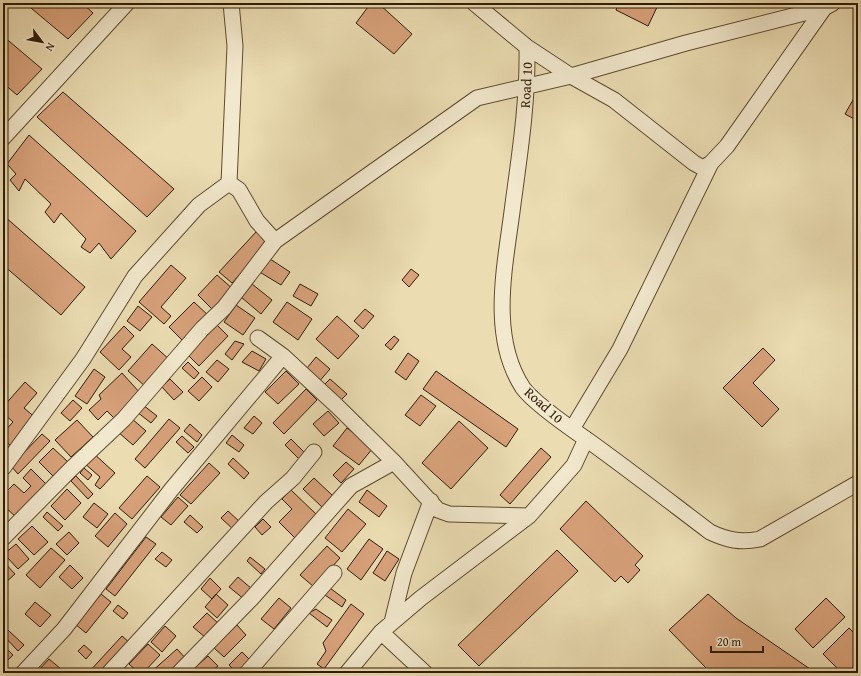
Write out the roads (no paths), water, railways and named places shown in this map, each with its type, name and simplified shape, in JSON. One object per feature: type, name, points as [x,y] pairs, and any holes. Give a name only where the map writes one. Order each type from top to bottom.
[{"type":"street","points":[[3,138],[127,3]]},
{"type":"street","points":[[229,184],[235,46],[231,3]]},
{"type":"street","points":[[474,3],[527,47],[571,76],[614,100],[694,163],[703,168],[711,163],[727,146],[828,5]]},
{"type":"street","points":[[3,538],[71,469],[124,419],[202,329],[224,308],[274,241],[477,98],[571,76],[686,42],[828,5]]},
{"type":"street","name":"Road 10","points":[[527,47],[528,85],[505,272],[503,312],[504,335],[509,359],[524,389],[572,429],[710,532],[729,540],[748,541],[760,539],[858,483]]},
{"type":"street","points":[[572,429],[620,349],[711,163]]},
{"type":"street","points":[[229,184],[239,190],[257,221],[274,241]]},
{"type":"street","points":[[3,468],[83,359],[135,276],[199,205],[229,184]]},
{"type":"street","points":[[258,338],[283,356],[394,462],[438,510],[449,514],[529,516]]},
{"type":"street","points":[[23,673],[64,629],[171,490],[283,356]]},
{"type":"street","points":[[347,673],[386,627],[421,598],[529,516],[574,465],[586,439]]},
{"type":"street","points":[[109,673],[266,502],[293,478],[314,452]]},
{"type":"street","points":[[179,673],[251,599],[352,486],[394,462]]},
{"type":"street","points":[[386,627],[404,572],[431,501]]},
{"type":"street","points":[[247,673],[334,573]]},
{"type":"street","points":[[386,627],[425,673]]}]
